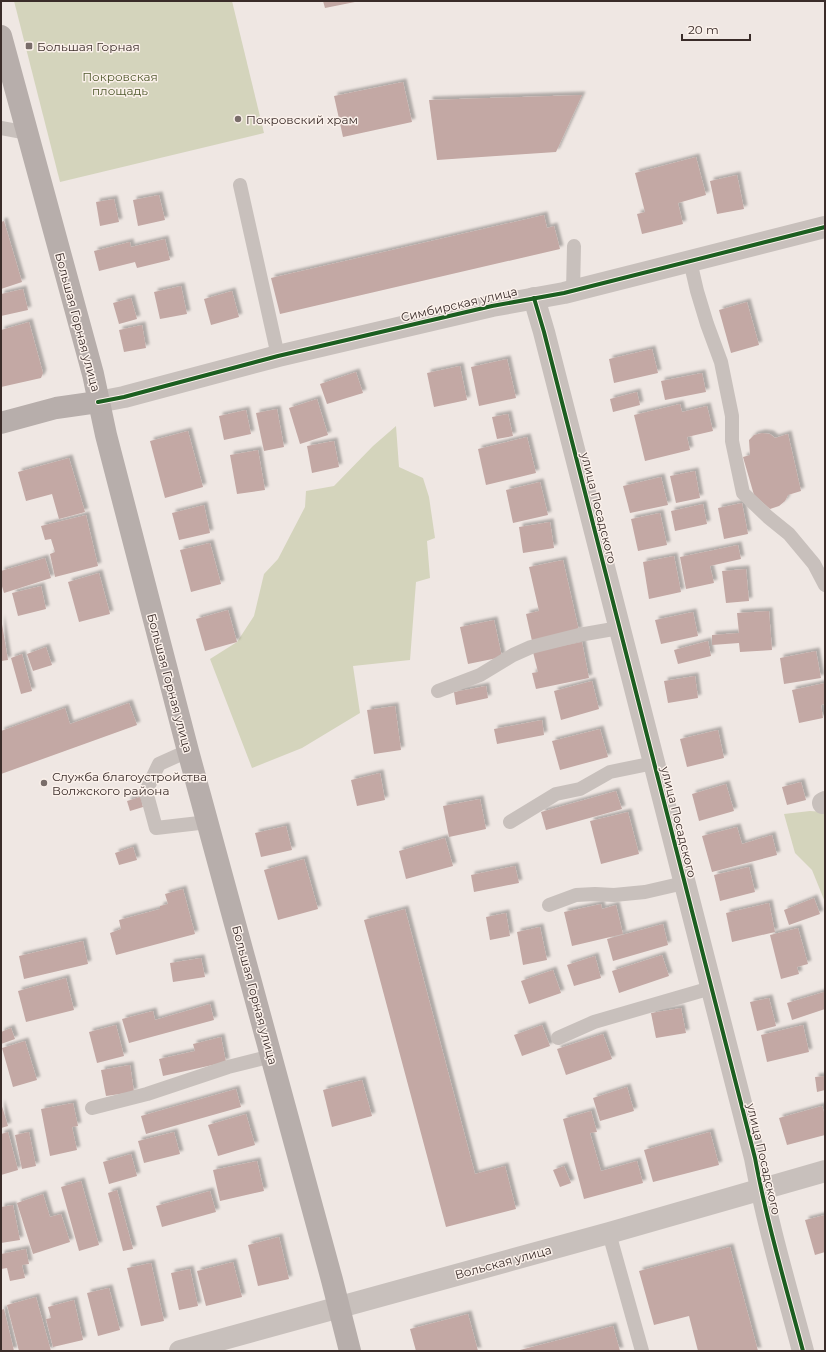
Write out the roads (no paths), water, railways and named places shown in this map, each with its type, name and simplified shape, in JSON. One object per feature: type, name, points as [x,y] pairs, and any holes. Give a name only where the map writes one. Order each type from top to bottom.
[{"type":"main road","name":"Большая Горная улица","points":[[1,36],[93,374],[108,443],[188,751],[272,1056],[350,1351]]},
{"type":"main road","name":"Симбирская улица","points":[[1,423],[56,408],[98,402]]},
{"type":"street","name":"Симбирская улица","points":[[98,402],[124,397],[278,356],[492,306],[574,291],[825,227]]},
{"type":"street","name":"улица Посадского","points":[[534,298],[654,762],[753,1150],[761,1190],[803,1351]]},
{"type":"street","name":"Вольская улица","points":[[180,1351],[825,1171]]},
{"type":"lane","points":[[1,128],[28,133]]},
{"type":"lane","points":[[240,185],[278,356]]},
{"type":"lane","points":[[574,246],[574,291]]},
{"type":"lane","points":[[690,261],[707,324],[721,362],[732,416],[732,440],[743,493],[768,517],[789,534],[814,564],[825,585]]},
{"type":"lane","points":[[438,691],[480,675],[513,655],[532,647],[579,635],[619,628]]},
{"type":"lane","points":[[188,751],[159,764],[146,791],[156,828],[208,822]]},
{"type":"lane","points":[[510,822],[556,794],[580,789],[610,772],[654,762]]},
{"type":"lane","points":[[549,905],[576,895],[614,895],[645,892],[684,883]]},
{"type":"lane","points":[[558,1038],[594,1022],[711,988]]},
{"type":"lane","points":[[92,1108],[147,1094],[228,1067],[272,1056]]},
{"type":"lane","points":[[609,1232],[642,1351]]},
{"type":"place","name":"Большая Горная","points":[[29,46]]},
{"type":"place","name":"Покровский храм","points":[[238,119]]},
{"type":"place","name":"Служба благоустройства Волжского района","points":[[44,783]]},
{"type":"park label","name":"Покровская площадь","points":[[120,83]]}]
